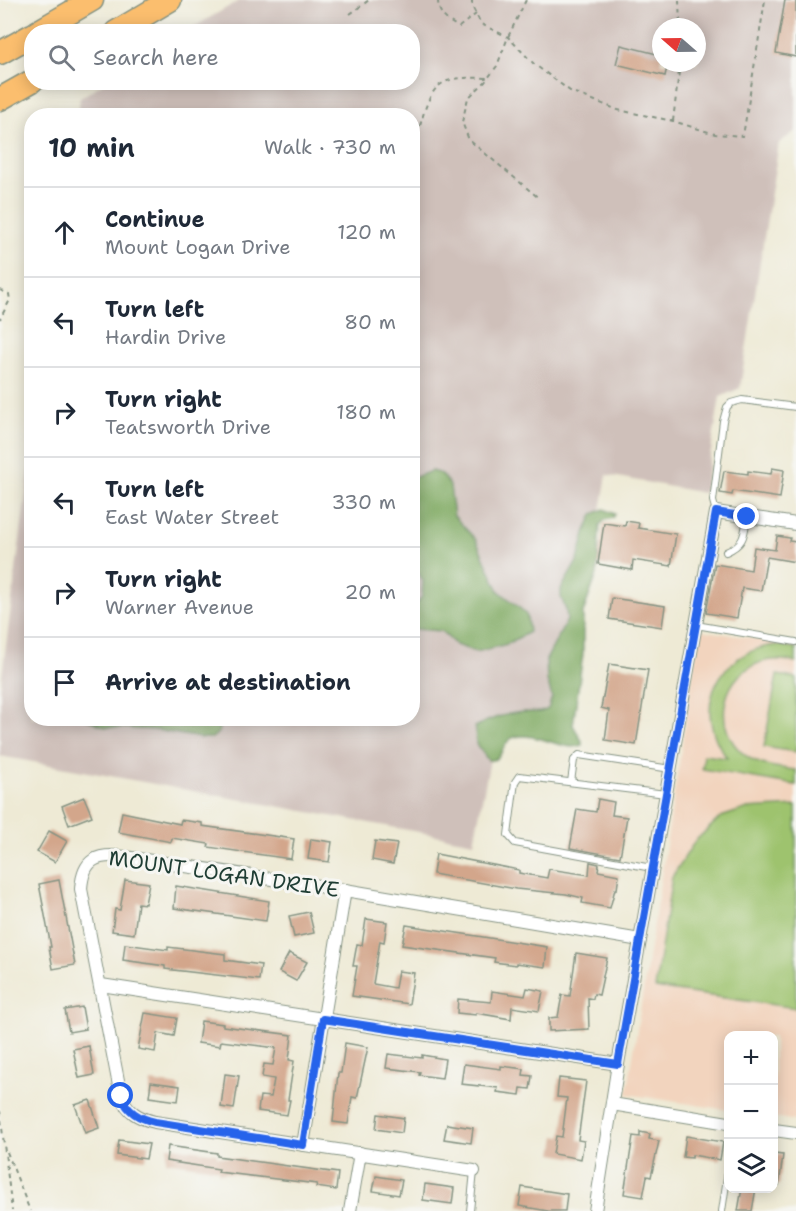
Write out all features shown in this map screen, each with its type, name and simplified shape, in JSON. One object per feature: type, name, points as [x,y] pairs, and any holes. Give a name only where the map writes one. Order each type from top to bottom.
[{"type":"highway","points":[[51,24],[92,0]]},
{"type":"highway","points":[[130,24],[170,0]]},
{"type":"highway","points":[[0,53],[24,40]]},
{"type":"highway","points":[[2,99],[24,86]]},
{"type":"street","points":[[595,1211],[618,1064],[716,512],[796,524]]},
{"type":"street","name":"MOUNT LOGAN DRIVE","points":[[474,1171],[155,1122],[134,1114],[126,1107],[121,1096],[81,889],[85,868],[101,856],[125,857],[345,890],[640,940]]},
{"type":"street","points":[[303,1145],[345,890]]},
{"type":"street","points":[[101,985],[618,1064]]},
{"type":"street","points":[[612,1104],[724,1122]]},
{"type":"street","points":[[778,1131],[796,1133]]},
{"type":"street","points":[[350,1211],[360,1153]]},
{"type":"lane","points":[[716,512],[713,501],[727,407],[731,403],[742,400],[796,407]]},
{"type":"lane","points":[[726,552],[741,542],[747,517]]},
{"type":"lane","points":[[696,625],[796,642]]},
{"type":"lane","points":[[571,782],[574,760],[579,755],[670,769]]},
{"type":"lane","points":[[652,868],[514,843],[508,835],[515,782],[519,776],[666,794]]},
{"type":"lane","points":[[470,1211],[474,1171]]},
{"type":"lane","points":[[722,1211],[725,1193]]},
{"type":"path","points":[[350,14],[369,0]]},
{"type":"path","points":[[438,0],[438,8],[445,20],[459,27],[476,14]]},
{"type":"path","points":[[472,0],[481,24],[508,37],[534,64],[570,91],[618,110],[674,122],[715,134],[743,136],[765,0]]},
{"type":"path","points":[[526,0],[497,66],[468,98],[462,122],[469,140],[540,199]]},
{"type":"path","points":[[679,0],[680,18]]},
{"type":"path","points":[[674,122],[679,72]]},
{"type":"path","points":[[420,126],[427,102],[437,85],[460,77],[488,78]]},
{"type":"path","points":[[0,290],[9,294],[10,300],[0,319]]},
{"type":"path","points":[[0,1111],[12,1211]]},
{"type":"path","points":[[5,1147],[30,1211]]},
{"type":"shaded area","points":[[240,0],[796,0],[796,131],[779,143],[740,388],[720,397],[704,493],[607,475],[563,732],[497,724],[474,842],[0,756],[0,690],[24,510],[24,726],[420,726],[420,108],[79,108],[80,98],[92,90],[420,90],[420,24],[199,24]]},
{"type":"shaded area","points":[[700,630],[796,645],[796,1121],[778,1118],[778,1031],[724,1031],[724,1109],[627,1094]]},
{"type":"green space","points":[[431,471],[442,474],[450,486],[454,516],[476,540],[499,591],[527,616],[529,632],[507,644],[476,652],[456,645],[441,631],[420,629],[420,599],[423,581],[420,576],[420,475]]},
{"type":"green space","points":[[604,509],[615,514],[613,518],[605,520],[600,525],[597,574],[583,613],[583,654],[573,725],[582,745],[575,747],[532,737],[515,737],[507,742],[497,758],[488,760],[476,744],[475,727],[505,715],[548,709],[552,697],[547,680],[546,660],[567,620],[561,589],[578,560],[593,514]]},
{"type":"green space","points":[[777,645],[796,648],[796,662],[768,660],[745,671],[735,681],[728,694],[725,723],[738,749],[751,759],[779,768],[796,770],[796,785],[702,769],[704,755],[727,758],[716,740],[711,721],[711,702],[716,685],[725,670],[739,658],[756,649]]},
{"type":"green space","points":[[777,675],[796,678],[796,752],[764,747]]},
{"type":"green space","points":[[104,726],[218,726],[219,732],[212,738],[200,738],[157,730]]},
{"type":"green space","points":[[796,806],[796,1008],[655,988],[672,877],[695,841],[721,817],[745,809]]},
{"type":"building","points":[[785,0],[796,0],[796,57],[776,53]]},
{"type":"building","points":[[621,45],[652,53],[652,72],[666,72],[665,76],[616,64]]},
{"type":"building","points":[[772,468],[784,470],[780,498],[733,491],[732,495],[720,493],[724,471],[771,474]]},
{"type":"building","points":[[626,521],[639,523],[638,528],[676,534],[671,566],[633,560],[632,570],[598,564],[604,523],[625,526]]},
{"type":"building","points":[[777,536],[790,538],[789,541],[796,542],[796,562],[767,557],[761,591],[742,588],[737,618],[706,613],[715,564],[751,570],[754,547],[775,550]]},
{"type":"building","points":[[612,598],[665,606],[662,627],[609,619]]},
{"type":"building","points":[[609,664],[648,670],[636,745],[605,740],[609,710],[601,708]]},
{"type":"building","points":[[84,797],[92,816],[69,825],[62,806]]},
{"type":"building","points":[[598,799],[614,802],[612,815],[627,817],[620,857],[570,848],[577,809],[596,812]]},
{"type":"building","points":[[122,812],[180,824],[181,820],[202,823],[202,826],[294,839],[291,859],[208,847],[209,844],[172,838],[171,842],[118,832]]},
{"type":"building","points":[[49,831],[67,841],[55,862],[37,852]]},
{"type":"building","points":[[311,839],[332,842],[329,862],[308,859]]},
{"type":"building","points":[[375,841],[397,844],[393,864],[372,860]]},
{"type":"building","points":[[436,854],[519,870],[519,873],[547,878],[549,869],[589,875],[590,862],[599,864],[598,871],[619,875],[617,889],[615,889],[610,908],[582,903],[583,898],[566,894],[516,889],[433,874]]},
{"type":"building","points":[[59,880],[75,965],[53,969],[39,884]]},
{"type":"building","points":[[125,880],[149,883],[145,904],[138,903],[134,934],[112,931],[115,909],[120,910]]},
{"type":"building","points":[[176,886],[269,901],[266,921],[174,908]]},
{"type":"building","points":[[309,912],[314,933],[294,937],[289,916]]},
{"type":"building","points":[[366,919],[387,922],[384,942],[380,941],[373,984],[395,988],[398,971],[414,973],[409,1004],[352,996],[357,966],[353,966],[357,944],[362,945]]},
{"type":"building","points":[[406,925],[547,947],[545,967],[494,962],[495,958],[402,945]]},
{"type":"building","points":[[125,944],[225,954],[225,960],[261,965],[259,980],[165,969],[165,966],[123,960]]},
{"type":"building","points":[[289,953],[307,962],[296,981],[279,972]]},
{"type":"building","points":[[576,953],[607,958],[599,995],[594,994],[593,999],[588,998],[589,1029],[549,1031],[549,1018],[558,1017],[562,995],[570,996]]},
{"type":"building","points":[[527,988],[543,991],[539,1011],[512,1007],[511,1019],[476,1013],[476,1015],[457,1013],[458,999],[491,1002],[492,991],[525,996]]},
{"type":"building","points":[[82,1007],[86,1029],[69,1032],[65,1010]]},
{"type":"building","points":[[145,1013],[177,1018],[174,1036],[158,1033],[155,1052],[138,1049]]},
{"type":"building","points":[[201,1021],[292,1035],[289,1060],[294,1061],[287,1115],[258,1111],[260,1096],[271,1097],[274,1079],[262,1077],[264,1064],[273,1065],[276,1048],[221,1041],[220,1046],[198,1043]]},
{"type":"building","points":[[345,1043],[368,1047],[357,1098],[352,1097],[348,1124],[333,1122],[338,1073],[341,1073]]},
{"type":"building","points":[[89,1046],[94,1075],[79,1078],[73,1049]]},
{"type":"building","points":[[388,1054],[422,1058],[422,1055],[445,1059],[442,1078],[419,1075],[420,1072],[386,1068]]},
{"type":"building","points":[[464,1064],[501,1069],[501,1066],[524,1069],[523,1075],[532,1076],[530,1089],[521,1088],[520,1095],[497,1092],[498,1088],[461,1084]]},
{"type":"building","points":[[225,1074],[239,1076],[234,1109],[221,1107]]},
{"type":"building","points":[[559,1078],[586,1081],[578,1140],[584,1141],[581,1159],[553,1154],[556,1136],[562,1137],[567,1098],[557,1097]]},
{"type":"building","points":[[151,1082],[180,1086],[178,1101],[149,1097]]},
{"type":"building","points":[[90,1100],[99,1128],[85,1133],[75,1105]]},
{"type":"building","points":[[378,1114],[404,1118],[402,1133],[376,1129]]},
{"type":"building","points":[[447,1124],[473,1128],[471,1143],[444,1139]]},
{"type":"building","points":[[640,1132],[650,1134],[649,1139],[659,1141],[651,1177],[647,1176],[643,1197],[624,1194],[633,1136],[640,1137]]},
{"type":"building","points":[[686,1136],[723,1142],[720,1160],[692,1155],[692,1158],[683,1157]]},
{"type":"building","points":[[119,1140],[149,1144],[146,1159],[117,1155]]},
{"type":"building","points":[[168,1146],[217,1153],[217,1156],[338,1173],[336,1190],[316,1187],[317,1184],[218,1172],[219,1169],[166,1161]]},
{"type":"building","points":[[778,1154],[783,1155],[778,1185]]},
{"type":"building","points":[[376,1176],[402,1180],[399,1195],[373,1191]]},
{"type":"building","points":[[425,1184],[454,1188],[452,1204],[423,1200]]},
{"type":"building","points":[[522,1187],[567,1194],[565,1211],[548,1211],[519,1206]]},
{"type":"building","points":[[741,1193],[755,1193],[752,1211],[738,1211]]},
{"type":"route","points":[[121,1096],[126,1107],[134,1114],[155,1122],[303,1145],[323,1019],[618,1064],[716,512],[747,517]]}]
